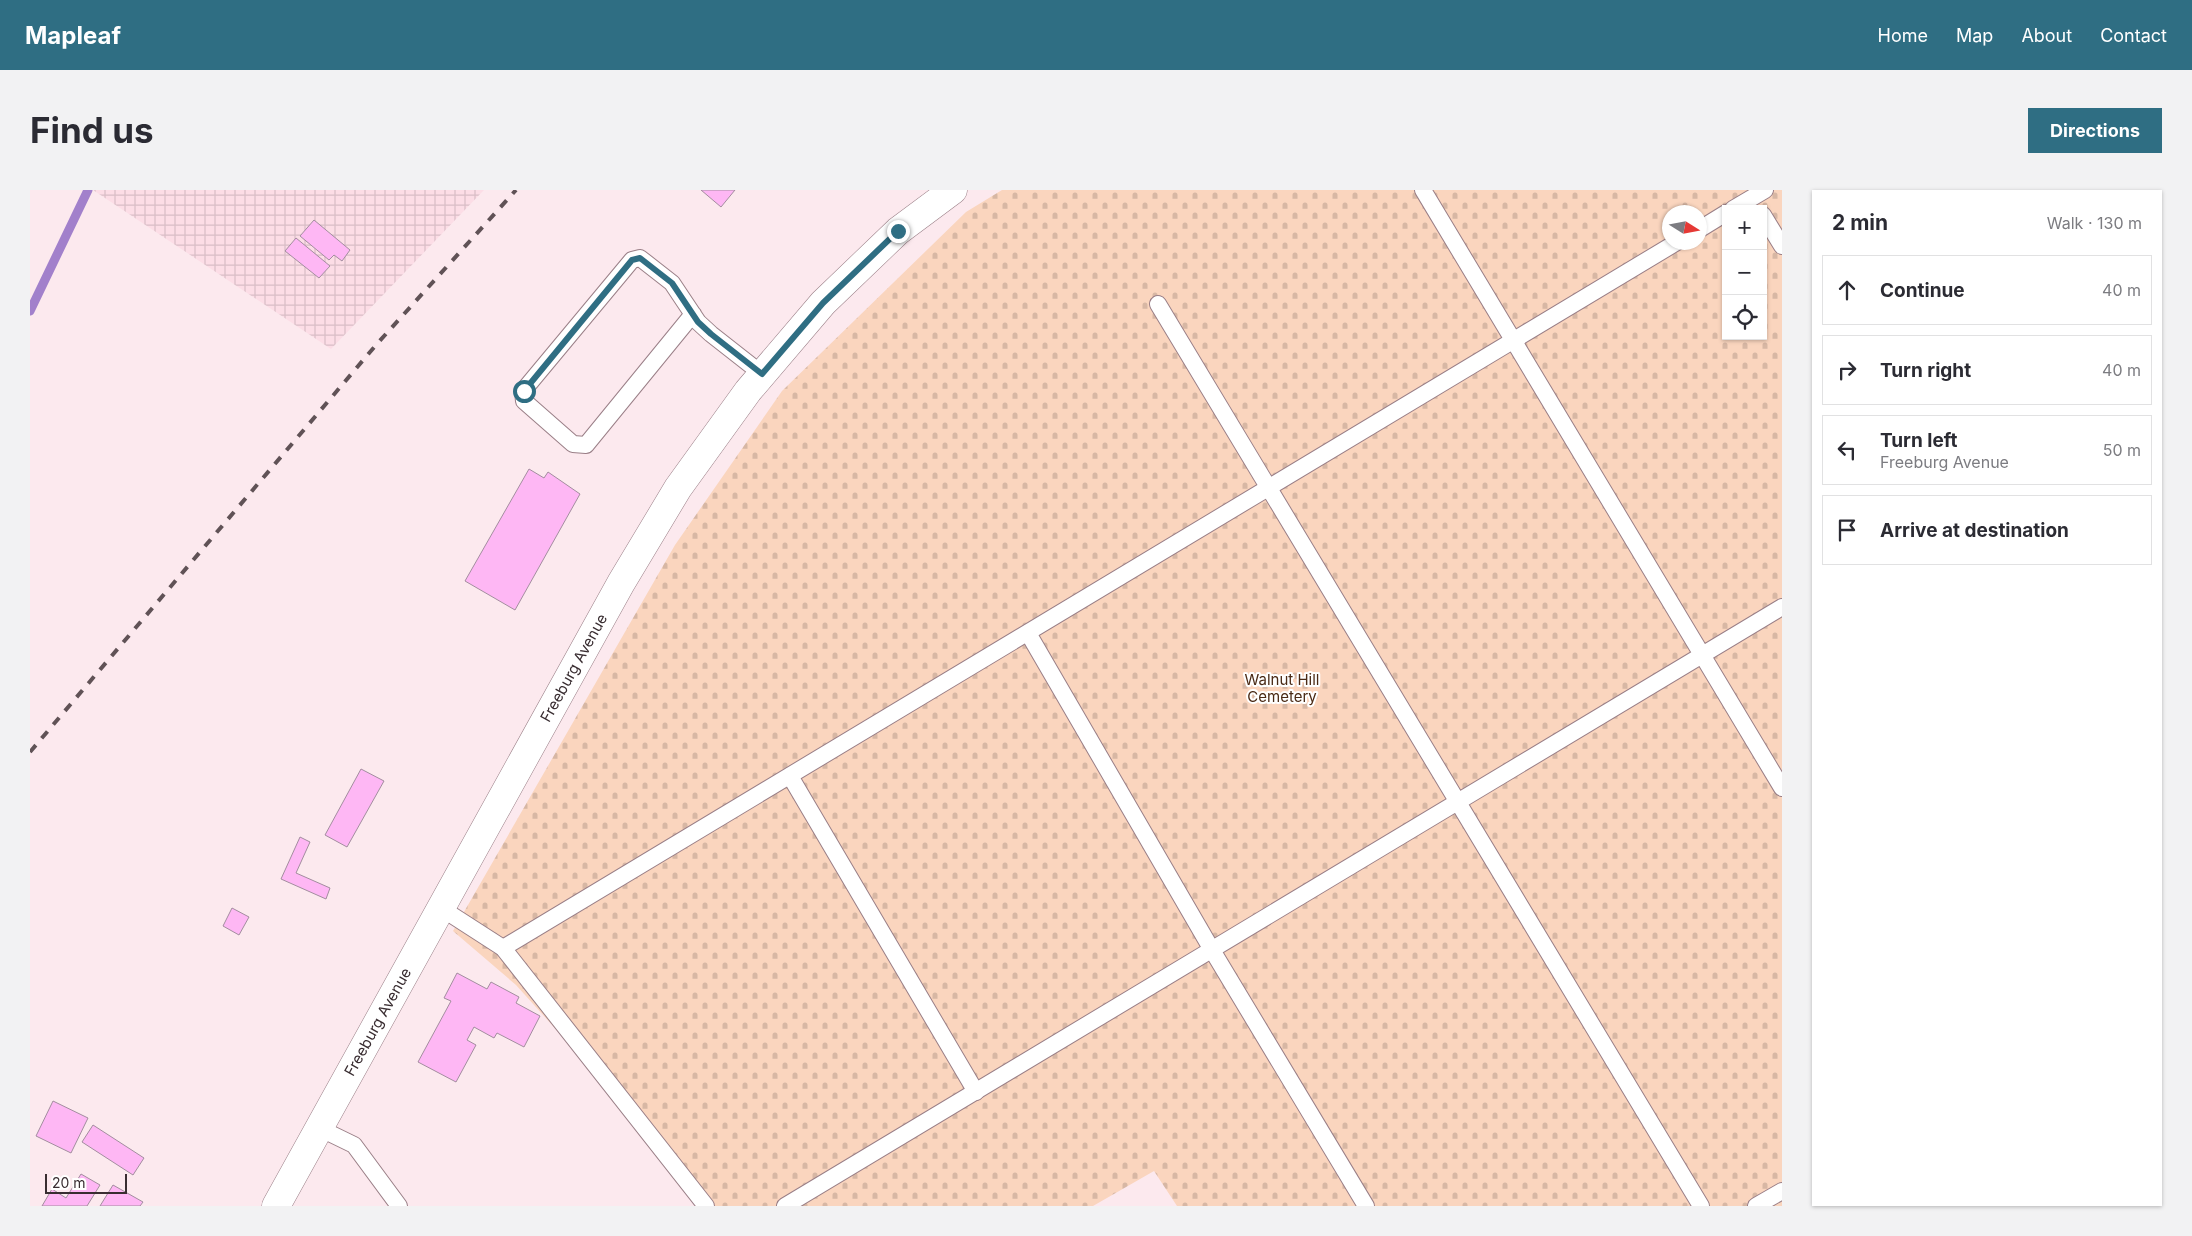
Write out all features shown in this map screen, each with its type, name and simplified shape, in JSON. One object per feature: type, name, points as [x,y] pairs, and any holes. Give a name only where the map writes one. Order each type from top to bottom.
[{"type":"main road","name":"Freeburg Avenue","points":[[276,1206],[621,583],[678,488],[762,374],[823,303],[898,231],[953,190]]},
{"type":"lane","points":[[1423,190],[1782,788]]},
{"type":"lane","points":[[1743,205],[1759,199]]},
{"type":"lane","points":[[1707,225],[1722,215]]},
{"type":"lane","points":[[1767,222],[1782,246]]},
{"type":"lane","points":[[504,948],[1664,250]]},
{"type":"lane","points":[[693,314],[586,445],[573,444],[524,401],[524,391],[632,260],[640,258],[672,283],[693,314],[711,334],[762,374]]},
{"type":"lane","points":[[1158,304],[1701,1206]]},
{"type":"lane","points":[[785,1206],[1782,607]]},
{"type":"lane","points":[[1028,633],[1212,950],[1366,1206]]},
{"type":"lane","points":[[790,776],[976,1092]]},
{"type":"lane","points":[[441,908],[504,948],[706,1206]]},
{"type":"lane","points":[[319,1128],[354,1145],[399,1206]]},
{"type":"lane","points":[[1756,1206],[1782,1190]]},
{"type":"shaded area","points":[[93,190],[484,190],[331,349]]},
{"type":"green space","name":"Walnut Hill Cemetery","points":[[1002,190],[1782,190],[1782,1206],[1177,1206],[1154,1171],[1093,1206],[715,1206],[516,985],[453,931],[675,545],[782,391],[966,212]]},
{"type":"building","points":[[701,190],[735,190],[721,207]]},
{"type":"building","points":[[314,220],[350,250],[342,261],[334,255],[329,260],[300,236]]},
{"type":"building","points":[[296,238],[330,266],[319,278],[285,251]]},
{"type":"building","points":[[529,469],[544,478],[548,472],[580,494],[515,610],[465,581]]},
{"type":"building","points":[[361,769],[384,781],[347,847],[325,835]]},
{"type":"building","points":[[300,837],[310,842],[296,873],[330,888],[326,899],[281,879]]},
{"type":"building","points":[[232,908],[249,917],[239,935],[223,926]]},
{"type":"building","points":[[457,973],[487,989],[491,982],[519,997],[516,1003],[540,1016],[524,1047],[497,1033],[494,1038],[474,1027],[467,1040],[476,1045],[456,1082],[418,1062],[451,1001],[444,998]]},
{"type":"building","points":[[53,1101],[88,1118],[71,1153],[36,1136]]},
{"type":"building","points":[[93,1125],[144,1158],[133,1175],[82,1142]]},
{"type":"building","points":[[81,1174],[100,1185],[87,1206],[42,1206],[52,1189],[66,1198]]},
{"type":"building","points":[[113,1185],[143,1202],[140,1206],[100,1206]]},
{"type":"waterway","points":[[30,311],[88,190]]},
{"type":"railway","points":[[30,752],[376,345],[516,190]]},
{"type":"route","points":[[524,391],[632,260],[640,258],[672,283],[698,322],[762,374],[823,303],[898,231]]}]
